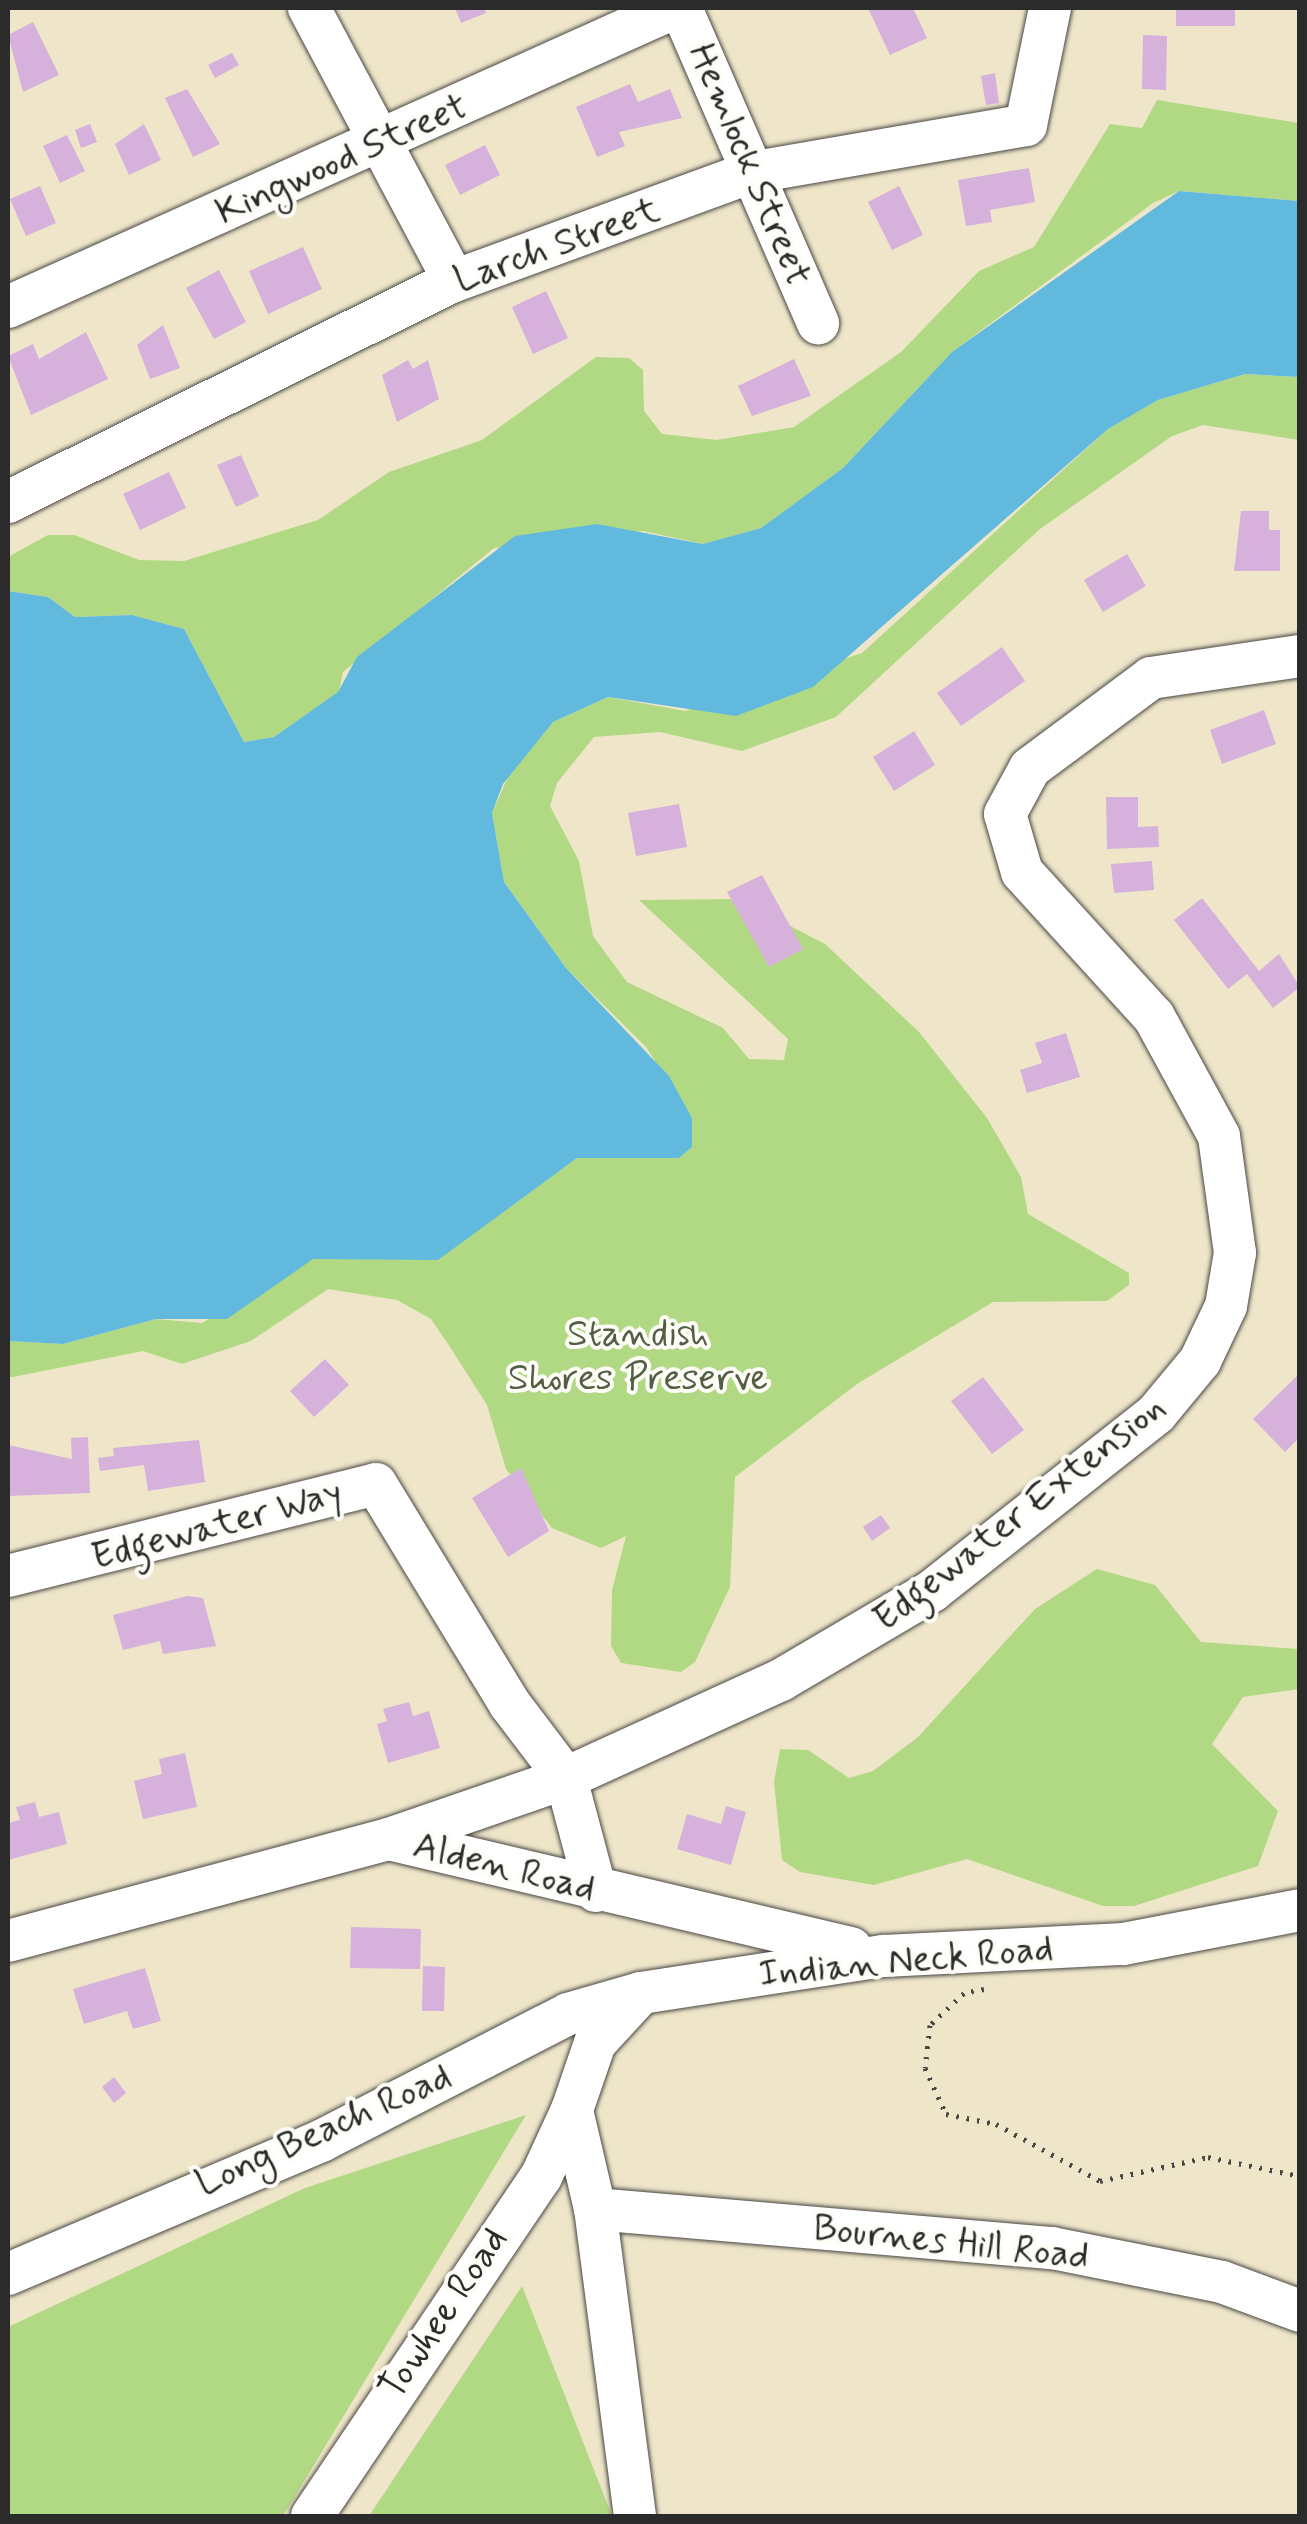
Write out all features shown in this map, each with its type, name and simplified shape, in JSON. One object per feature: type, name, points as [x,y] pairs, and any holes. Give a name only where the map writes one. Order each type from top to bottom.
[{"type":"street","points":[[308,8],[374,138],[454,281]]},
{"type":"street","name":"Kingwood Street","points":[[8,307],[374,138],[677,8]]},
{"type":"street","name":"Hemlock Street","points":[[677,8],[818,322]]},
{"type":"street","name":"Larch Street","points":[[8,502],[454,281],[749,173],[1026,125],[1050,8]]},
{"type":"street","name":"Edgewater Extension","points":[[389,1839],[566,1778],[781,1680],[932,1591],[1156,1414],[1216,1332],[1232,1280],[1235,1214],[1208,1106],[1154,1017],[1044,902],[1013,853],[1005,814],[1019,782],[1140,684],[1184,668],[1300,656]]},
{"type":"street","name":"Edgewater Way","points":[[8,1576],[376,1484],[509,1703],[566,1778]]},
{"type":"street","points":[[566,1778],[596,1891]]},
{"type":"street","name":"Alden Road","points":[[8,1941],[389,1839],[596,1891],[888,1956]]},
{"type":"street","name":"Indian Neck Road","points":[[641,1993],[888,1956],[1124,1944],[1300,1910]]},
{"type":"street","points":[[635,2516],[595,2210],[572,2110],[595,2043],[641,1993]]},
{"type":"street","name":"Long Beach Road","points":[[8,2274],[321,2141],[568,2014],[641,1993]]},
{"type":"street","name":"Towhee Road","points":[[312,2516],[542,2177],[572,2110]]},
{"type":"street","name":"Bournes Hill Road","points":[[595,2210],[1052,2248],[1222,2282],[1300,2311]]},
{"type":"path","points":[[994,1988],[964,1993],[930,2026],[925,2068],[946,2114],[996,2124],[1100,2181],[1208,2157],[1300,2176]]},
{"type":"green space","points":[[1157,100],[1299,123],[1299,201],[1179,191],[1153,203],[952,352],[843,468],[761,528],[704,544],[643,531],[494,548],[343,672],[339,692],[274,737],[244,742],[184,629],[132,615],[75,617],[48,597],[8,591],[8,557],[48,535],[74,535],[139,560],[184,561],[318,520],[389,472],[482,440],[596,357],[629,358],[643,370],[644,411],[662,434],[717,440],[794,427],[901,352],[979,271],[1034,247],[1110,124],[1142,128]]},
{"type":"green space","name":"Standish Shores Preserve","points":[[1245,374],[1299,377],[1299,440],[1203,425],[1172,436],[1040,529],[836,717],[742,751],[660,732],[594,737],[557,783],[550,806],[579,861],[593,936],[627,982],[723,1028],[749,1059],[784,1060],[788,1039],[639,900],[738,899],[825,944],[919,1032],[987,1118],[1021,1177],[1028,1214],[1129,1273],[1129,1285],[1107,1301],[993,1302],[857,1384],[735,1477],[730,1587],[695,1662],[681,1672],[621,1663],[611,1646],[612,1590],[626,1536],[601,1548],[552,1528],[506,1469],[487,1405],[431,1319],[397,1300],[328,1289],[251,1341],[182,1364],[143,1351],[8,1378],[8,1341],[63,1344],[156,1319],[202,1323],[313,1259],[438,1259],[577,1158],[679,1158],[692,1147],[692,1118],[646,1047],[566,968],[504,882],[492,813],[515,761],[553,722],[608,697],[685,711],[862,653],[1108,429],[1158,400]]},
{"type":"green space","points":[[1097,1569],[1155,1585],[1201,1642],[1299,1649],[1299,1689],[1243,1697],[1212,1744],[1278,1811],[1258,1866],[1134,1906],[1103,1906],[967,1859],[874,1885],[800,1872],[782,1860],[774,1782],[780,1749],[808,1750],[849,1778],[873,1771],[918,1737],[1035,1609]]},
{"type":"green space","points":[[526,2115],[283,2516],[8,2516],[8,2327],[305,2188]]},
{"type":"green space","points":[[522,2286],[612,2516],[369,2516]]},
{"type":"water","points":[[1179,191],[1299,201],[1299,377],[1245,374],[1158,400],[1108,429],[813,687],[736,716],[608,697],[553,722],[503,784],[492,813],[504,882],[566,968],[669,1076],[692,1118],[692,1147],[679,1158],[577,1158],[438,1260],[313,1259],[227,1319],[156,1319],[63,1344],[8,1341],[8,591],[48,597],[75,617],[132,615],[184,629],[244,742],[274,737],[338,692],[357,657],[515,536],[597,524],[703,544],[761,528],[843,468],[952,352]]},
{"type":"building","points":[[455,8],[484,8],[486,13],[461,23]]},
{"type":"building","points":[[868,8],[913,8],[927,38],[890,55]]},
{"type":"building","points":[[1176,8],[1235,8],[1235,26],[1176,26]]},
{"type":"building","points":[[33,22],[59,75],[23,92],[8,35]]},
{"type":"building","points":[[1143,35],[1167,36],[1166,90],[1142,89]]},
{"type":"building","points":[[232,53],[239,65],[215,78],[208,65]]},
{"type":"building","points":[[995,73],[999,103],[986,105],[981,76]]},
{"type":"building","points":[[630,84],[638,102],[670,89],[682,118],[619,132],[625,146],[597,157],[576,107]]},
{"type":"building","points":[[187,89],[220,144],[193,157],[165,98]]},
{"type":"building","points":[[90,124],[97,142],[81,148],[75,130]]},
{"type":"building","points":[[144,124],[161,160],[129,175],[115,144]]},
{"type":"building","points":[[67,135],[85,171],[60,183],[43,146]]},
{"type":"building","points":[[485,145],[500,175],[460,195],[445,165]]},
{"type":"building","points":[[1029,168],[1035,202],[990,210],[992,222],[966,226],[958,180]]},
{"type":"building","points":[[40,186],[56,223],[26,236],[10,199]]},
{"type":"building","points":[[899,186],[923,235],[892,250],[868,202]]},
{"type":"building","points":[[303,247],[322,289],[268,314],[249,271]]},
{"type":"building","points":[[219,270],[246,322],[214,339],[186,288]]},
{"type":"building","points":[[546,291],[568,338],[533,354],[512,307]]},
{"type":"building","points":[[163,325],[180,368],[150,379],[137,345]]},
{"type":"building","points":[[86,332],[108,379],[31,415],[8,356],[33,344],[39,359]]},
{"type":"building","points":[[794,359],[811,396],[752,416],[738,386]]},
{"type":"building","points":[[408,360],[413,369],[428,360],[439,399],[397,422],[382,375]]},
{"type":"building","points":[[241,455],[259,496],[236,507],[217,465]]},
{"type":"building","points":[[169,472],[186,508],[140,530],[123,494]]},
{"type":"building","points":[[1241,511],[1269,511],[1269,530],[1280,530],[1280,571],[1234,571]]},
{"type":"building","points":[[1127,554],[1146,586],[1103,612],[1084,580]]},
{"type":"building","points":[[1002,647],[1025,681],[961,726],[937,693]]},
{"type":"building","points":[[1264,710],[1276,744],[1222,764],[1210,730]]},
{"type":"building","points":[[914,731],[935,765],[894,791],[873,757]]},
{"type":"building","points":[[1106,797],[1138,797],[1138,827],[1158,826],[1159,847],[1107,849]]},
{"type":"building","points":[[679,804],[687,847],[636,856],[628,813]]},
{"type":"building","points":[[1152,861],[1154,890],[1114,893],[1111,864]]},
{"type":"building","points":[[762,875],[803,949],[769,967],[727,892]]},
{"type":"building","points":[[1202,898],[1259,971],[1279,954],[1300,987],[1273,1008],[1247,974],[1228,989],[1174,920]]},
{"type":"building","points":[[1066,1033],[1080,1077],[1027,1093],[1020,1070],[1042,1063],[1035,1043]]},
{"type":"building","points":[[325,1359],[349,1385],[314,1417],[290,1391]]},
{"type":"building","points":[[1300,1373],[1300,1437],[1285,1452],[1253,1419]]},
{"type":"building","points":[[983,1377],[1024,1430],[992,1454],[951,1401]]},
{"type":"building","points":[[88,1437],[90,1493],[8,1496],[8,1445],[72,1459],[71,1438]]},
{"type":"building","points":[[199,1440],[205,1482],[148,1491],[144,1465],[100,1471],[98,1458],[114,1456],[113,1448]]},
{"type":"building","points":[[521,1468],[549,1531],[508,1557],[472,1498]]},
{"type":"building","points":[[881,1515],[890,1528],[872,1541],[863,1527]]},
{"type":"building","points":[[187,1596],[203,1598],[216,1646],[163,1654],[160,1641],[123,1650],[113,1615]]},
{"type":"building","points":[[409,1702],[413,1716],[429,1711],[440,1748],[388,1763],[377,1724],[387,1721],[383,1709]]},
{"type":"building","points":[[185,1753],[197,1807],[143,1819],[134,1781],[162,1774],[159,1759]]},
{"type":"building","points":[[35,1802],[39,1817],[59,1812],[67,1844],[8,1860],[8,1823],[20,1820],[16,1807]]},
{"type":"building","points":[[726,1806],[746,1812],[731,1865],[677,1849],[687,1814],[721,1824]]},
{"type":"building","points":[[351,1927],[421,1929],[420,1969],[350,1968]]},
{"type":"building","points":[[423,1966],[445,1967],[444,2011],[422,2011]]},
{"type":"building","points":[[145,1968],[161,2021],[133,2029],[127,2011],[84,2024],[73,1989]]},
{"type":"building","points":[[114,2077],[126,2093],[114,2103],[102,2087]]}]
